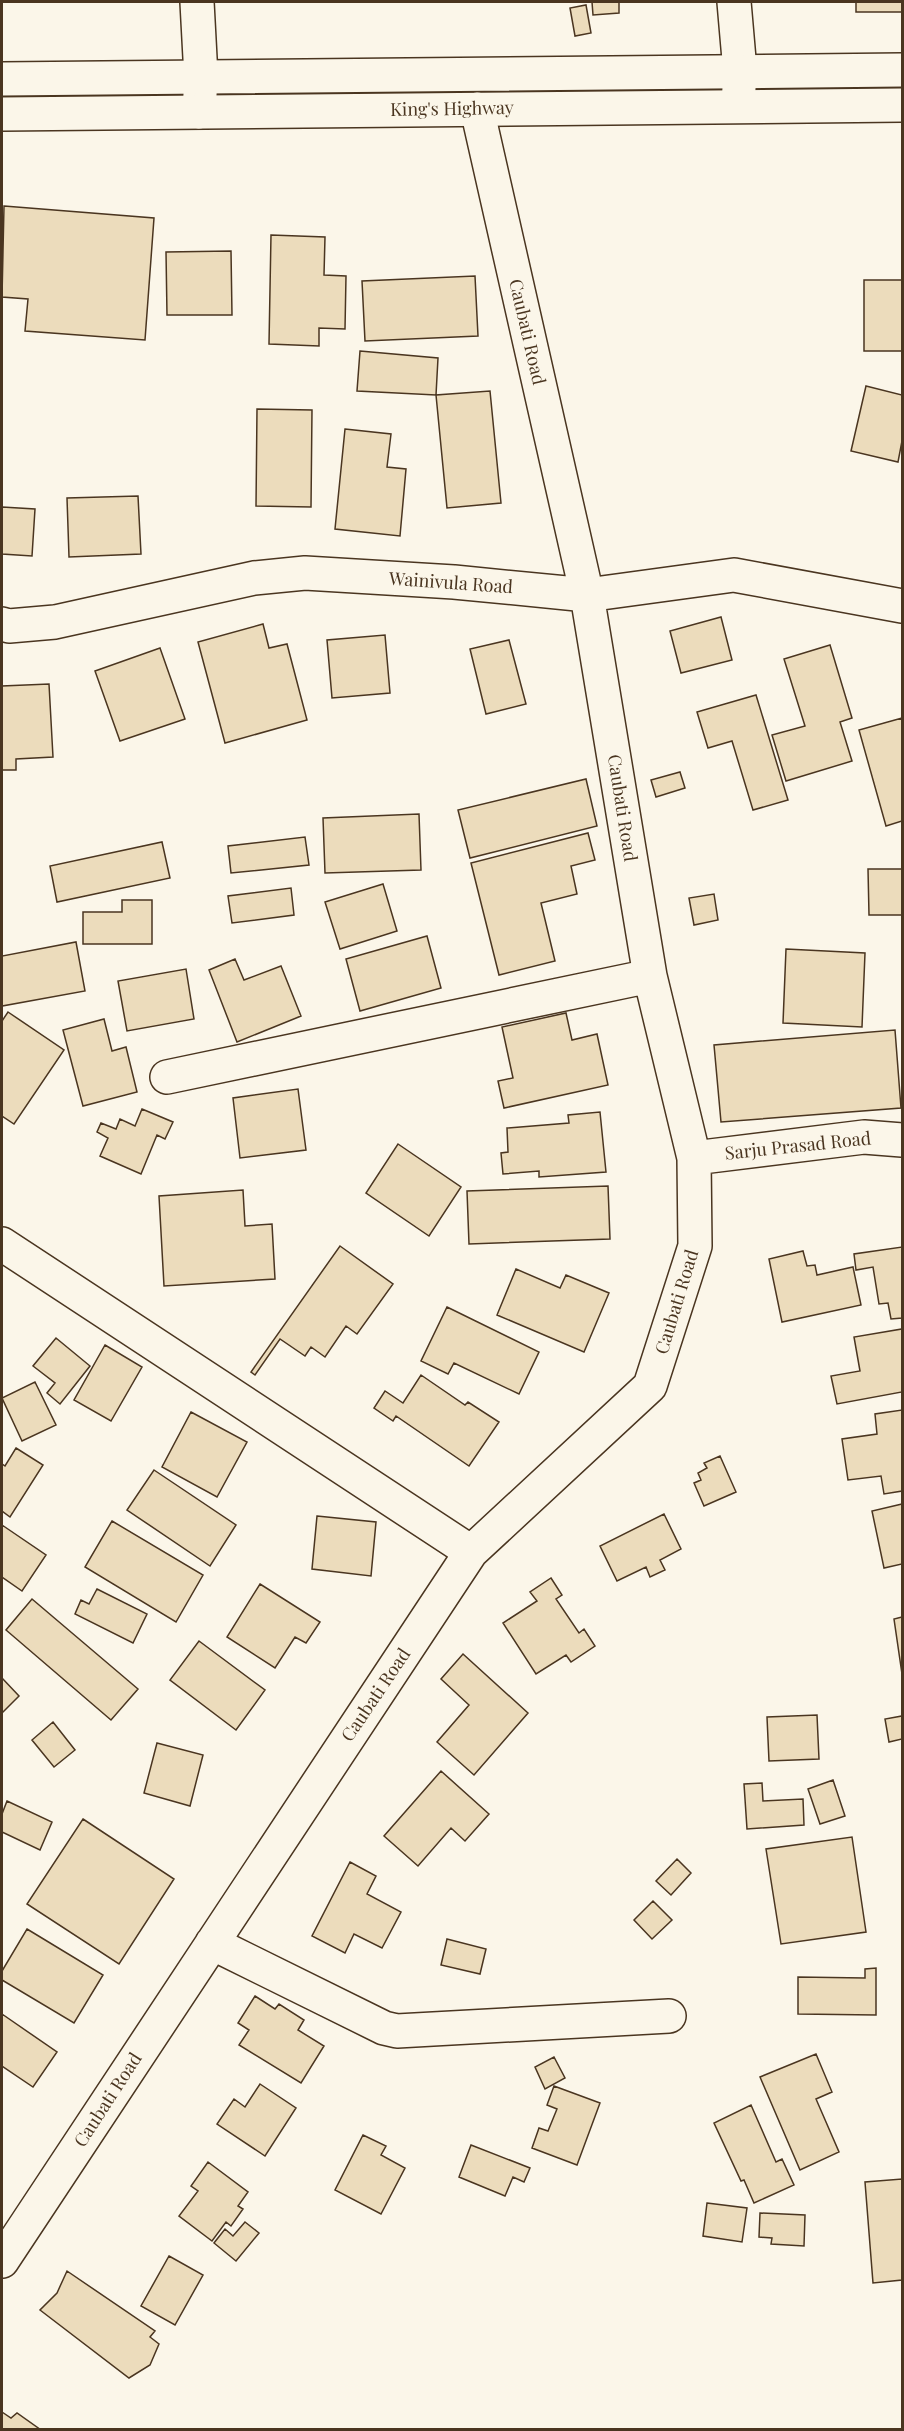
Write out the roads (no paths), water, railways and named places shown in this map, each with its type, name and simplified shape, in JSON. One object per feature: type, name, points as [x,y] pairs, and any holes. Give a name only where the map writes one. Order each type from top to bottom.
[{"type":"main road","points":[[197,2],[201,77],[199,112]]},
{"type":"main road","points":[[734,2],[740,71],[738,105]]},
{"type":"main road","name":"King's Highway","points":[[2,79],[903,70]]},
{"type":"main road","name":"King's Highway","points":[[2,114],[903,105]]},
{"type":"main road","name":"Caubati Road","points":[[2,2261],[471,1552],[650,1386],[695,1246],[694,1158],[650,976],[587,595],[477,109]]},
{"type":"main road","name":"Wainivula Road","points":[[2,624],[9,626],[55,622],[254,578],[305,573],[454,582],[587,595],[734,575],[903,606]]},
{"type":"main road","points":[[167,1077],[650,976]]},
{"type":"main road","name":"Sarju Prasad Road","points":[[694,1158],[864,1137],[903,1140]]},
{"type":"main road","points":[[2,1244],[471,1552]]},
{"type":"main road","points":[[212,1943],[384,2028],[398,2031],[669,2016]]}]
